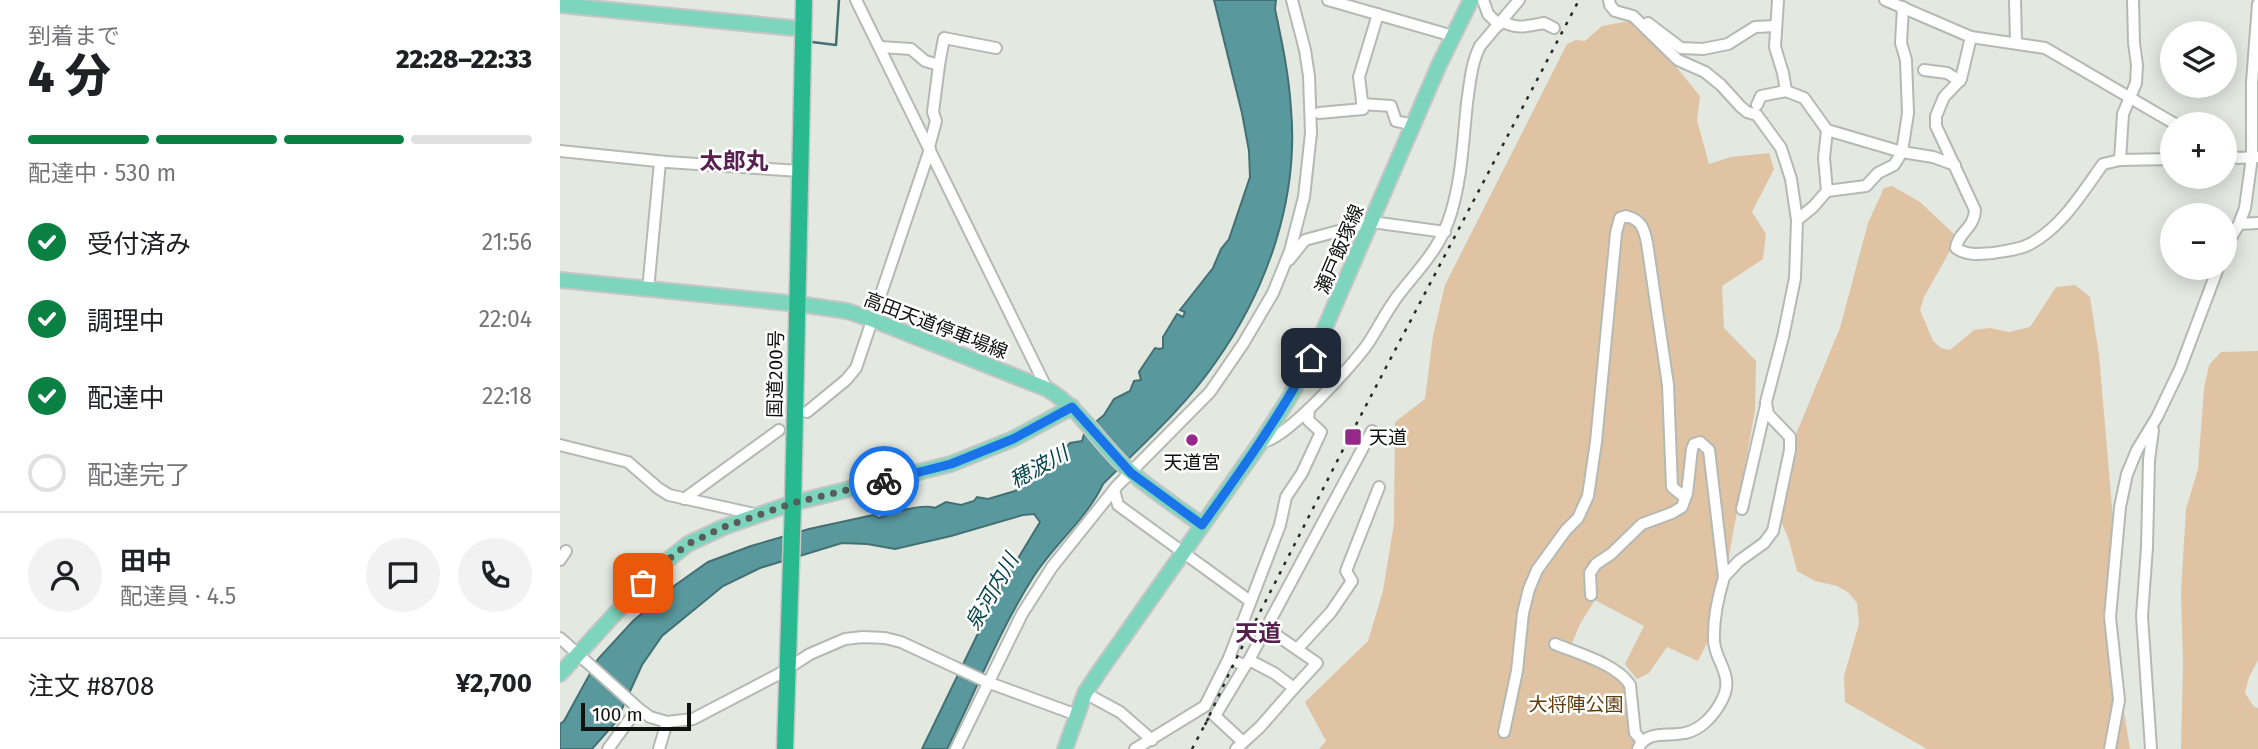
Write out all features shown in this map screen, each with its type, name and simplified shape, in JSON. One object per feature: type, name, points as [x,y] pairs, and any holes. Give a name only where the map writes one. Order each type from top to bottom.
[{"type":"highway","name":"国道200号","points":[[785,749],[784,608],[799,29],[796,0]]},
{"type":"highway","name":"国道200号","points":[[799,29],[804,0]]},
{"type":"highway","name":"国道200号","points":[[776,749],[784,672]]},
{"type":"main road","name":"瀬戸飯塚線","points":[[1065,749],[1086,693],[1291,395],[1320,339],[1413,125],[1471,0]]},
{"type":"main road","points":[[560,5],[799,29]]},
{"type":"main road","name":"高田天道停車場線","points":[[560,280],[792,304],[847,311],[871,319],[1047,390],[1074,408],[1130,471],[1202,525]]},
{"type":"main road","points":[[560,674],[580,656],[647,579],[688,544],[724,527],[759,515],[788,511],[951,464],[1013,439],[1074,408]]},
{"type":"street","points":[[856,0],[1047,390]]},
{"type":"street","points":[[956,749],[1022,614],[1052,567],[1130,471],[1210,392],[1261,314],[1283,267],[1290,251],[1304,197],[1311,133],[1309,76],[1292,0]]},
{"type":"street","points":[[1328,0],[1453,36]]},
{"type":"street","points":[[1483,0],[1488,14],[1501,23],[1520,28],[1544,23],[1554,28]]},
{"type":"street","points":[[1261,442],[1274,440],[1309,409],[1367,345],[1398,295],[1432,256],[1445,232],[1461,174],[1475,55],[1519,0]]},
{"type":"street","points":[[1609,0],[1609,5],[1615,11],[1648,23],[1681,48],[1703,49],[1728,44],[1755,27],[1776,26]]},
{"type":"street","points":[[1778,0],[1775,47],[1786,91]]},
{"type":"street","points":[[1885,0],[1900,4],[1971,37],[2045,48],[2160,116]]},
{"type":"street","points":[[2015,0],[2016,43]]},
{"type":"street","points":[[2120,160],[2123,114],[2136,83],[2133,0]]},
{"type":"street","points":[[1797,220],[1827,191],[1866,187],[1878,173],[1894,164],[1902,152],[1908,113],[1900,4]]},
{"type":"street","points":[[2237,227],[2245,208],[2255,157],[2252,82],[2258,4]]},
{"type":"street","points":[[1320,113],[1363,109],[1359,77],[1378,14]]},
{"type":"street","points":[[1633,16],[1678,60],[1705,72],[1747,112],[1757,115],[1781,148],[1791,179],[1797,220],[1795,278],[1742,509]]},
{"type":"street","points":[[1971,37],[1960,81],[1944,97],[1936,116],[1936,126],[1975,210],[1974,219],[1957,239],[1956,248],[1973,254],[2016,250],[2029,245],[2051,230],[2068,212],[2103,164],[2120,160],[2160,159]]},
{"type":"street","points":[[807,412],[846,380],[856,368],[871,329],[871,319],[936,121],[933,112],[944,38],[996,48]]},
{"type":"street","points":[[880,47],[911,49],[925,61],[939,65]]},
{"type":"street","points":[[1924,70],[1947,73],[1960,81]]},
{"type":"street","points":[[1757,105],[1761,96],[1786,91],[1804,98],[1826,130],[1824,159],[1827,191]]},
{"type":"street","points":[[1362,104],[1391,106],[1396,121],[1413,125]]},
{"type":"street","points":[[1826,130],[1955,164]]},
{"type":"street","points":[[560,150],[660,162],[796,171]]},
{"type":"street","points":[[2237,158],[2255,157]]},
{"type":"street","points":[[648,290],[660,162]]},
{"type":"street","points":[[1504,732],[1517,671],[1523,613],[1529,589],[1537,570],[1578,518],[1588,496],[1596,442],[1616,233],[1620,218],[1626,216],[1640,222],[1644,230],[1668,385],[1672,487],[1682,495],[1687,493]]},
{"type":"street","points":[[1283,267],[1305,240],[1372,222],[1445,232]]},
{"type":"street","points":[[2239,224],[2258,223]]},
{"type":"street","points":[[2110,749],[2119,700],[2110,617],[2120,507],[2127,474],[2180,369],[2213,280]]},
{"type":"street","points":[[1291,395],[1309,409]]},
{"type":"street","points":[[1724,577],[1739,561],[1764,543],[1773,531],[1790,450],[1790,437],[1768,414],[1766,402]]},
{"type":"street","points":[[1135,749],[1205,706],[1229,658],[1280,525],[1286,497],[1302,473],[1321,432],[1308,420],[1309,409]]},
{"type":"street","points":[[2151,749],[2142,616],[2150,438],[2157,417]]},
{"type":"street","points":[[684,499],[779,430]]},
{"type":"street","points":[[1266,628],[1317,663],[1244,745],[1215,716],[1247,663],[1372,431]]},
{"type":"street","points":[[1555,644],[1604,665],[1626,678],[1630,685],[1635,733],[1640,745],[1649,736],[1693,730],[1703,724],[1723,699],[1726,684],[1714,639],[1719,593],[1724,577],[1709,450],[1700,442],[1694,444],[1692,449],[1687,493],[1682,507],[1642,524],[1611,554],[1595,564],[1590,573],[1591,595]]},
{"type":"street","points":[[560,445],[628,462],[669,495],[759,515]]},
{"type":"street","points":[[1298,648],[1331,612],[1352,581],[1346,571],[1379,487]]},
{"type":"street","points":[[1114,490],[1118,505],[1250,601]]},
{"type":"street","points":[[560,638],[638,708],[650,717],[667,722],[693,719],[784,672],[810,654],[845,639],[863,637],[901,642],[987,682],[1077,715]]},
{"type":"street","points":[[1229,658],[1274,673],[1294,688]]},
{"type":"street","points":[[1086,693],[1120,712],[1152,740]]},
{"type":"street","points":[[608,749],[638,708]]},
{"type":"street","points":[[659,749],[667,722]]},
{"type":"green space","name":"大将陣公園","points":[[1629,21],[1672,62],[1700,96],[1697,120],[1709,164],[1731,157],[1769,153],[1774,169],[1752,212],[1766,234],[1763,259],[1722,286],[1724,328],[1756,361],[1755,410],[1729,556],[1717,577],[1708,641],[1698,661],[1667,647],[1649,673],[1637,679],[1625,664],[1644,626],[1595,600],[1580,624],[1568,653],[1600,667],[1626,684],[1635,749],[1319,749],[1326,741],[1305,702],[1368,641],[1383,591],[1394,523],[1395,422],[1425,399],[1433,336],[1445,285],[1567,44],[1576,40],[1585,41],[1602,26]]},
{"type":"green space","points":[[1892,186],[1920,202],[1954,234],[1955,242],[1924,297],[1920,310],[1933,341],[1941,348],[1950,350],[1974,330],[1990,328],[2009,332],[2030,327],[2056,287],[2075,285],[2090,297],[2099,355],[2112,507],[2117,668],[2130,749],[1927,749],[1845,702],[1844,676],[1859,624],[1857,603],[1848,592],[1837,586],[1815,581],[1797,571],[1789,540],[1776,509],[1794,439],[1840,328],[1868,223],[1884,188]]},
{"type":"green space","points":[[2258,351],[2258,660],[2249,677],[2245,693],[2254,707],[2258,708],[2258,749],[2181,749],[2181,592],[2186,509],[2198,469],[2204,389],[2209,365],[2221,352]]},
{"type":"water","points":[[1214,0],[1276,0],[1275,9],[1289,84],[1292,143],[1290,176],[1276,242],[1250,305],[1234,335],[1203,380],[1103,484],[1088,509],[1032,579],[998,642],[947,749],[922,749],[999,590],[1040,522],[1034,514],[895,549],[842,543],[760,568],[723,586],[662,636],[642,665],[616,722],[592,749],[560,749],[560,724],[598,659],[633,621],[674,586],[708,562],[809,529],[873,515],[879,518],[915,508],[935,508],[946,502],[961,505],[974,501],[977,497],[988,499],[1015,491],[1040,474],[1070,443],[1082,441],[1085,431],[1104,415],[1114,399],[1130,391],[1134,381],[1141,380],[1139,372],[1155,348],[1163,348],[1163,337],[1177,314],[1183,317],[1185,312],[1180,310],[1213,268],[1221,249],[1229,239],[1250,177],[1249,151],[1242,113]]},
{"type":"waterway","points":[[812,42],[836,45],[839,0]]},
{"type":"railway","points":[[1205,725],[1350,436],[1579,0]]},
{"type":"railway","points":[[1192,749],[1209,717]]},
{"type":"way so far","points":[[643,583],[688,544],[724,527],[793,503],[884,481]]},
{"type":"place","name":"天道","points":[[1353,437]]},
{"type":"place","name":"天道宮","points":[[1192,440]]},
{"type":"district","name":"太郎丸","points":[[734,161]]},
{"type":"district","name":"天道","points":[[1258,633]]},
{"type":"route","points":[[884,481],[951,464],[1013,439],[1072,407],[1131,473],[1202,525],[1261,442],[1311,358]]},
{"type":"water label","name":"穂波川","points":[[1039,467]]},
{"type":"water label","name":"泉河内川","points":[[992,592]]}]
